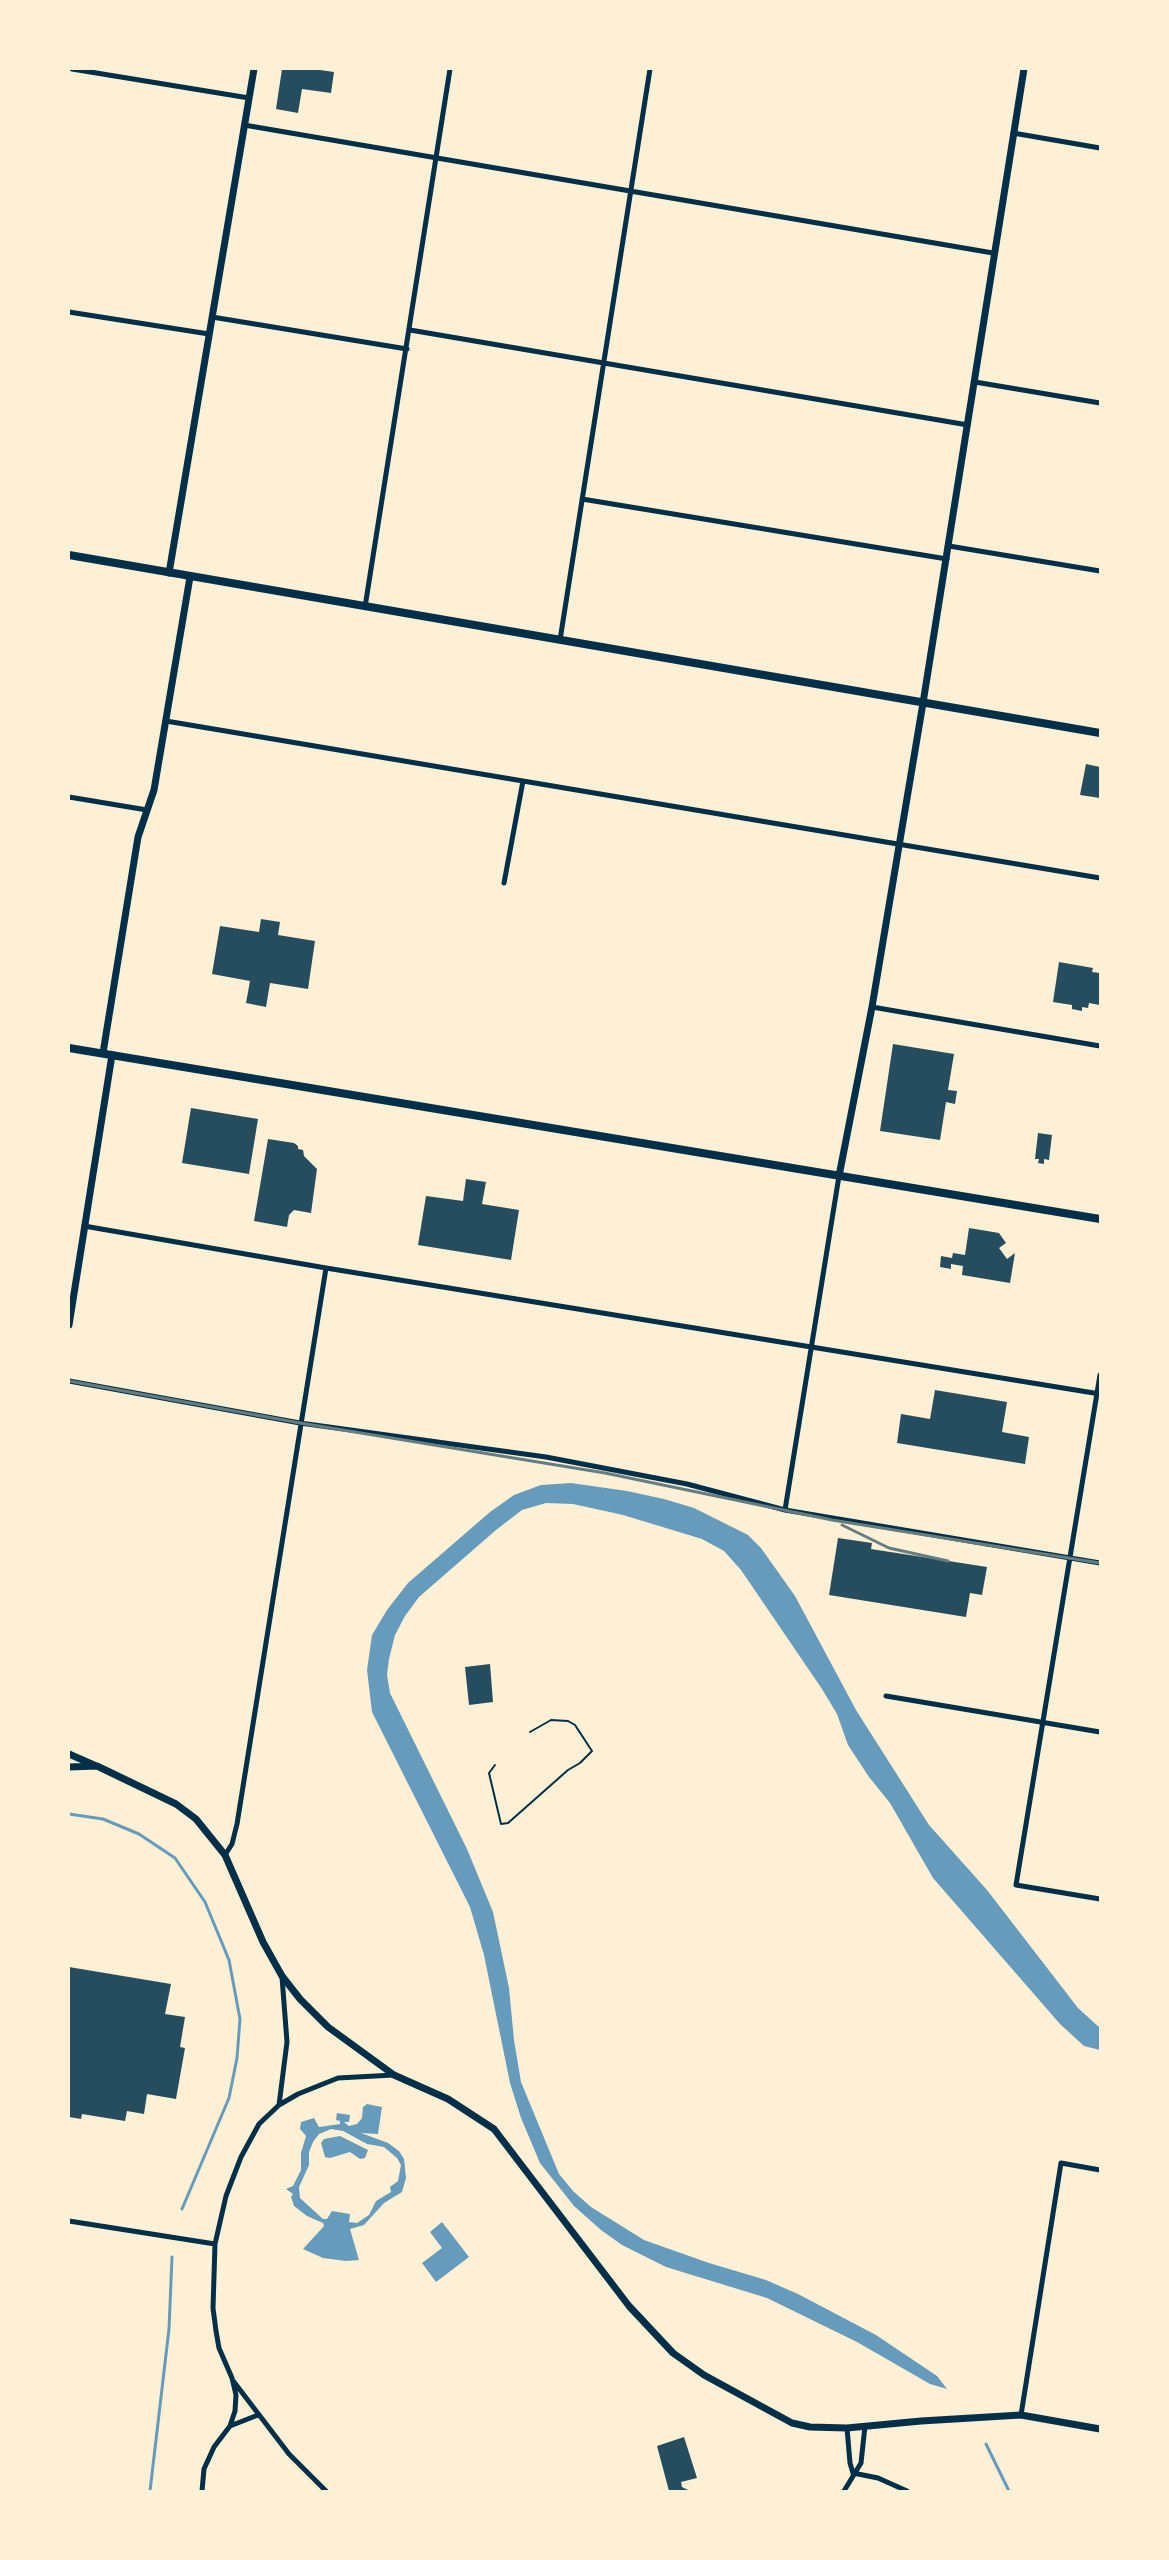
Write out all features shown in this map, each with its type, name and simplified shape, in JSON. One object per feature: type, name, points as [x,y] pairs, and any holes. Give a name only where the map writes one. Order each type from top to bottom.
[{"type":"main road","points":[[69,555],[1100,733]]},
{"type":"main road","points":[[69,1048],[1100,1220]]},
{"type":"street","points":[[72,69],[249,98]]},
{"type":"street","points":[[169,573],[254,69]]},
{"type":"street","points":[[365,607],[450,69]]},
{"type":"street","points":[[560,640],[650,69]]},
{"type":"street","points":[[785,1510],[839,1176],[872,1007],[947,559],[993,253],[1024,69]]},
{"type":"street","points":[[244,125],[993,253]]},
{"type":"street","points":[[1013,134],[1100,148]]},
{"type":"street","points":[[69,312],[209,334]]},
{"type":"street","points":[[212,317],[407,349]]},
{"type":"street","points":[[410,330],[968,424]]},
{"type":"street","points":[[975,382],[1100,403]]},
{"type":"street","points":[[582,499],[947,559]]},
{"type":"street","points":[[949,546],[1100,571]]},
{"type":"street","points":[[103,1053],[138,837],[154,790],[190,577]]},
{"type":"street","points":[[166,721],[1100,878]]},
{"type":"street","points":[[504,883],[523,781]]},
{"type":"street","points":[[69,797],[147,810]]},
{"type":"street","points":[[872,1007],[1100,1046]]},
{"type":"street","points":[[69,1325],[73,1274],[84,1226],[112,1055]]},
{"type":"street","points":[[84,1226],[326,1268],[1098,1394]]},
{"type":"street","points":[[225,1855],[232,1844],[237,1824],[326,1268]]},
{"type":"street","points":[[1100,1375],[1016,1885],[1100,1899]]},
{"type":"street","points":[[69,1381],[300,1423],[558,1460],[687,1484],[785,1510],[1100,1563]]},
{"type":"street","points":[[886,1696],[1100,1732]]},
{"type":"street","points":[[69,1754],[145,1788],[187,1811],[196,1819],[225,1855],[263,1942],[282,1976],[320,2020],[394,2075],[448,2099],[494,2128],[628,2306],[674,2353],[704,2375],[792,2422],[810,2427],[846,2428],[1022,2415],[1100,2429]]},
{"type":"street","points":[[69,1767],[97,1766]]},
{"type":"street","points":[[279,2105],[287,2042],[282,1976]]},
{"type":"street","points":[[202,2491],[204,2469],[214,2447],[230,2426],[235,2411],[236,2395],[219,2348],[213,2308],[215,2244],[226,2196],[241,2157],[259,2124],[279,2105],[298,2094],[338,2078],[394,2075]]},
{"type":"street","points":[[1022,2415],[1061,2163],[1100,2170]]},
{"type":"street","points":[[69,2221],[215,2244]]},
{"type":"street","points":[[231,2378],[289,2454],[326,2491]]},
{"type":"street","points":[[230,2426],[258,2415]]},
{"type":"street","points":[[844,2491],[861,2463],[865,2426]]},
{"type":"street","points":[[846,2428],[850,2463],[854,2473]]},
{"type":"street","points":[[854,2473],[878,2478],[907,2491]]},
{"type":"path","points":[[495,1765],[489,1773],[501,1824],[508,1823],[592,1751],[575,1725],[568,1721],[551,1720],[530,1732]]},
{"type":"water","points":[[571,1483],[627,1491],[694,1508],[748,1535],[761,1548],[795,1596],[856,1710],[929,1825],[987,1890],[1078,2008],[1100,2028],[1100,2050],[1084,2046],[1060,2024],[933,1878],[890,1803],[848,1745],[837,1714],[822,1689],[741,1570],[724,1551],[702,1539],[623,1515],[573,1504],[546,1503],[522,1510],[496,1530],[419,1597],[405,1616],[395,1635],[389,1659],[387,1675],[390,1693],[467,1849],[493,1912],[509,1988],[521,2082],[559,2174],[591,2207],[644,2240],[766,2280],[798,2294],[876,2335],[937,2376],[947,2389],[930,2384],[857,2342],[767,2298],[666,2267],[622,2245],[574,2206],[540,2163],[521,2118],[510,2083],[484,1955],[470,1907],[372,1712],[367,1670],[372,1635],[387,1610],[408,1583],[490,1512],[514,1495],[541,1485]]},
{"type":"water","points":[[367,2104],[382,2107],[378,2134],[361,2133],[388,2143],[399,2151],[404,2159],[406,2178],[402,2192],[384,2203],[364,2225],[350,2229],[359,2260],[323,2258],[303,2249],[324,2226],[323,2223],[307,2216],[294,2206],[291,2197],[293,2194],[286,2189],[293,2186],[301,2170],[301,2153],[306,2136],[300,2129],[301,2122],[314,2118],[319,2127],[340,2124],[340,2121],[336,2120],[337,2113],[350,2115],[349,2122],[344,2122],[349,2126],[357,2124],[362,2118],[363,2107]],"holes":[[[331,2129],[343,2131],[367,2144],[384,2147],[397,2158],[401,2165],[398,2181],[390,2187],[391,2192],[376,2201],[369,2215],[357,2223],[349,2222],[350,2214],[332,2211],[327,2219],[323,2219],[300,2198],[299,2187],[309,2165],[309,2152],[313,2142],[319,2134]]]},
{"type":"water","points":[[340,2136],[368,2150],[365,2158],[360,2159],[350,2152],[330,2158],[325,2157],[321,2143],[324,2139]]},
{"type":"water","points":[[442,2222],[469,2257],[436,2282],[422,2263],[442,2248],[430,2232]]},
{"type":"building","points":[[282,69],[334,72],[331,93],[302,89],[298,113],[276,109]]},
{"type":"building","points":[[1086,764],[1100,767],[1100,798],[1080,795]]},
{"type":"building","points":[[261,919],[280,922],[278,935],[315,941],[308,989],[270,983],[266,1007],[246,1003],[250,981],[212,974],[220,926],[259,932]]},
{"type":"building","points":[[1059,962],[1093,968],[1092,972],[1100,973],[1100,1005],[1089,1003],[1088,1008],[1082,1007],[1082,1011],[1072,1009],[1072,1005],[1053,1002]]},
{"type":"building","points":[[893,1044],[954,1054],[948,1090],[957,1091],[955,1104],[946,1102],[940,1140],[880,1131]]},
{"type":"building","points":[[191,1108],[258,1119],[249,1174],[182,1163]]},
{"type":"building","points":[[1038,1133],[1052,1135],[1049,1160],[1044,1159],[1044,1164],[1038,1163],[1039,1159],[1035,1159]]},
{"type":"building","points":[[268,1139],[294,1143],[298,1149],[303,1150],[304,1156],[317,1169],[311,1213],[294,1210],[289,1215],[287,1227],[254,1221]]},
{"type":"building","points":[[466,1179],[486,1182],[482,1204],[519,1210],[511,1260],[418,1245],[426,1196],[463,1201]]},
{"type":"building","points":[[969,1228],[999,1233],[1006,1243],[999,1248],[1007,1259],[1015,1253],[1010,1283],[962,1275],[963,1266],[951,1264],[951,1269],[940,1267],[941,1256],[952,1258],[953,1253],[965,1255]]},
{"type":"building","points":[[935,1390],[1007,1402],[1002,1432],[1029,1437],[1025,1464],[897,1443],[901,1414],[930,1419]]},
{"type":"building","points":[[838,1538],[872,1543],[871,1549],[987,1567],[982,1595],[970,1593],[966,1617],[829,1595]]},
{"type":"building","points":[[490,1664],[493,1702],[469,1705],[465,1667]]},
{"type":"building","points":[[69,1967],[171,1984],[165,2014],[185,2017],[180,2047],[185,2048],[176,2099],[147,2094],[144,2114],[127,2111],[125,2121],[82,2114],[81,2119],[69,2117]]},
{"type":"building","points":[[684,2437],[697,2478],[681,2482],[682,2487],[690,2491],[669,2491],[657,2446]]},
{"type":"waterway","points":[[69,1814],[103,1819],[139,1834],[175,1858],[205,1902],[229,1960],[240,2019],[237,2058],[229,2098],[182,2209]]},
{"type":"waterway","points":[[150,2491],[169,2329],[172,2257]]},
{"type":"waterway","points":[[986,2444],[1009,2491]]},
{"type":"railway","points":[[69,1381],[300,1423],[605,1473],[832,1520],[1100,1563]]},
{"type":"railway","points":[[842,1525],[889,1548],[948,1561]]}]
